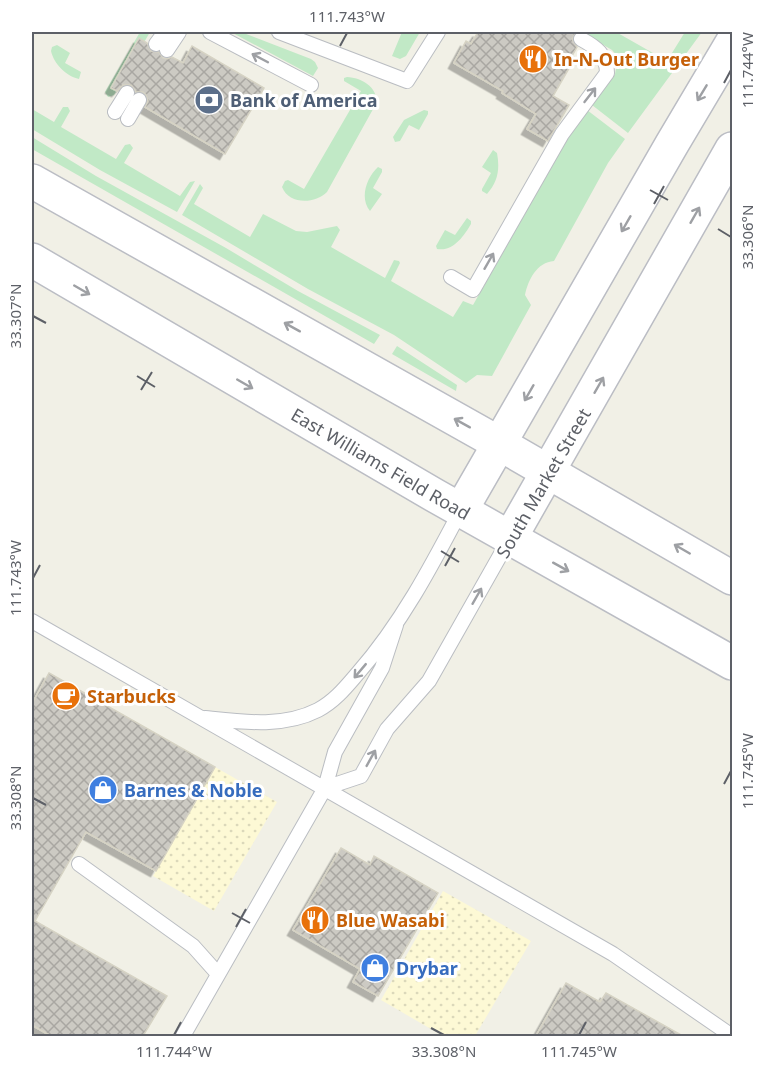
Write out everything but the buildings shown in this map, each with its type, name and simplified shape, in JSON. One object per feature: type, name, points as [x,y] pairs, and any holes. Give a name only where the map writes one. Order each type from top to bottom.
[{"type":"main road","points":[[461,510],[732,43]]},
{"type":"main road","name":"South Market Street","points":[[510,538],[732,149]]},
{"type":"main road","points":[[32,181],[500,444],[732,578]]},
{"type":"main road","points":[[32,196],[71,203]]},
{"type":"main road","name":"East Williams Field Road","points":[[32,260],[461,510],[732,663]]},
{"type":"lane","points":[[165,32],[161,47],[179,32]]},
{"type":"lane","points":[[210,32],[310,85]]},
{"type":"lane","points":[[279,32],[407,81],[438,32]]},
{"type":"lane","points":[[451,278],[473,290],[562,134],[608,73],[603,55],[581,39]]},
{"type":"lane","points":[[122,116],[133,97]]},
{"type":"lane","points":[[200,718],[242,722],[289,720],[318,710],[340,694],[396,626],[461,510]]},
{"type":"lane","name":"South Market Street","points":[[325,788],[361,776],[387,729],[429,681],[510,538]]},
{"type":"lane","points":[[32,621],[613,954],[732,1036]]},
{"type":"lane","points":[[183,1036],[325,788],[335,752],[382,668],[396,626]]},
{"type":"lane","points":[[79,864],[194,946],[218,974]]},
{"type":"green space","points":[[140,32],[150,32],[114,95],[108,97],[105,92]]},
{"type":"green space","points":[[231,32],[241,32],[311,59],[318,68],[313,76]]},
{"type":"green space","points":[[402,32],[420,32],[406,56],[400,59],[392,56]]},
{"type":"green space","points":[[581,32],[616,32],[667,61],[685,32],[702,32],[628,133],[592,105],[615,74],[618,57],[612,50]]},
{"type":"green space","points":[[57,45],[70,53],[65,63],[81,72],[79,79],[65,72],[58,65],[51,51],[52,47]]},
{"type":"green space","points":[[347,77],[358,79],[371,87],[377,102],[327,192],[316,199],[296,200],[285,193],[282,187],[285,181],[288,180],[304,189],[361,91],[344,81]]},
{"type":"green space","points":[[63,107],[68,107],[70,111],[61,127],[116,159],[125,145],[130,144],[133,148],[124,163],[180,196],[190,182],[195,181],[177,212],[100,170],[32,129],[32,109],[54,122]]},
{"type":"green space","points":[[424,110],[428,111],[428,114],[419,130],[409,125],[400,141],[395,142],[393,137],[404,120]]},
{"type":"green space","points":[[587,110],[625,139],[608,163],[554,261],[538,268],[531,278],[525,295],[531,305],[492,376],[477,375],[466,383],[394,335],[308,289],[182,215],[200,184],[203,188],[194,204],[250,237],[263,214],[296,231],[307,232],[337,226],[340,230],[331,247],[385,278],[394,260],[399,261],[391,281],[453,317],[463,301],[473,305],[571,133]]},
{"type":"green space","points":[[32,137],[298,291],[380,335],[374,344],[32,149]]},
{"type":"green space","points":[[493,150],[497,153],[498,170],[494,185],[487,194],[482,189],[491,173],[482,167]]},
{"type":"green space","points":[[378,167],[382,169],[382,172],[373,188],[382,194],[370,211],[365,200],[366,188]]},
{"type":"green space","points":[[467,218],[471,224],[457,242],[448,248],[437,249],[436,246],[445,230],[455,235]]},
{"type":"green space","points":[[397,346],[457,385],[456,391],[392,354]]},
{"type":"sand","points":[[215,767],[277,802],[214,911],[153,876]]},
{"type":"sand","points":[[443,891],[531,941],[475,1036],[443,1036],[381,1000]]},
{"type":"place","name":"In-N-Out Burger","points":[[533,59]]},
{"type":"place","name":"Bank of America","points":[[209,100]]},
{"type":"place","name":"Starbucks","points":[[66,696]]},
{"type":"place","name":"Barnes & Noble","points":[[103,790]]},
{"type":"place","name":"Blue Wasabi","points":[[315,920]]},
{"type":"place","name":"Drybar","points":[[375,968]]}]
